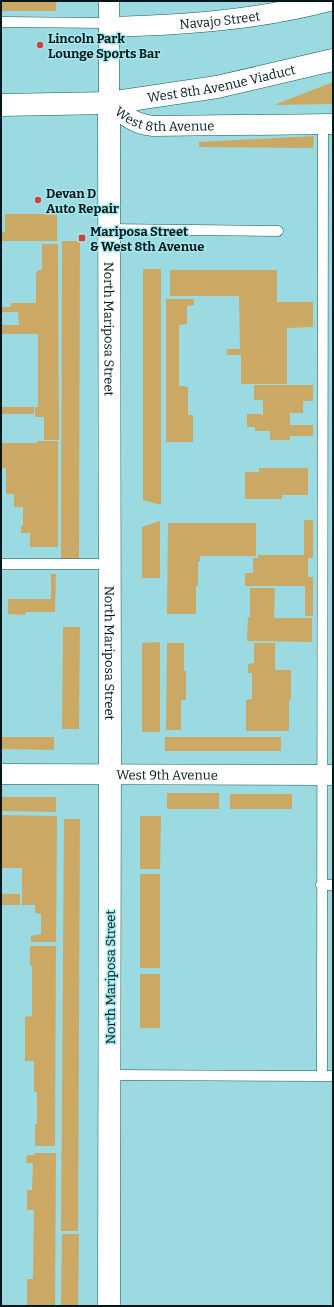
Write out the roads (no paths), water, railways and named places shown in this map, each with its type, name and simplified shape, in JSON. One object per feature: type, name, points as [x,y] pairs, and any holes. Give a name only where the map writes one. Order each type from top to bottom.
[{"type":"street","name":"North Mariposa Street","points":[[109,1306],[110,1]]},
{"type":"street","name":"Navajo Street","points":[[109,25],[170,25],[213,21],[294,10],[324,2]]},
{"type":"street","name":"West 8th Avenue Viaduct","points":[[109,104],[216,87],[333,60]]},
{"type":"street","name":"West 8th Avenue","points":[[1,105],[109,104],[132,121],[139,124],[153,126],[328,124]]},
{"type":"street","name":"West 9th Avenue","points":[[1,774],[327,775]]},
{"type":"lane","points":[[1,22],[109,25]]},
{"type":"lane","points":[[322,1076],[321,885],[327,775],[328,124]]},
{"type":"lane","points":[[109,229],[278,232]]},
{"type":"lane","points":[[1,564],[110,564]]},
{"type":"lane","points":[[321,885],[333,886]]},
{"type":"lane","points":[[109,1075],[333,1076]]},
{"type":"place","name":"Lincoln Park Lounge Sports Bar","points":[[40,45]]},
{"type":"place","name":"Devan D Auto Repair","points":[[38,200]]},
{"type":"place","name":"Mariposa Street & West 8th Avenue","points":[[82,238]]}]
